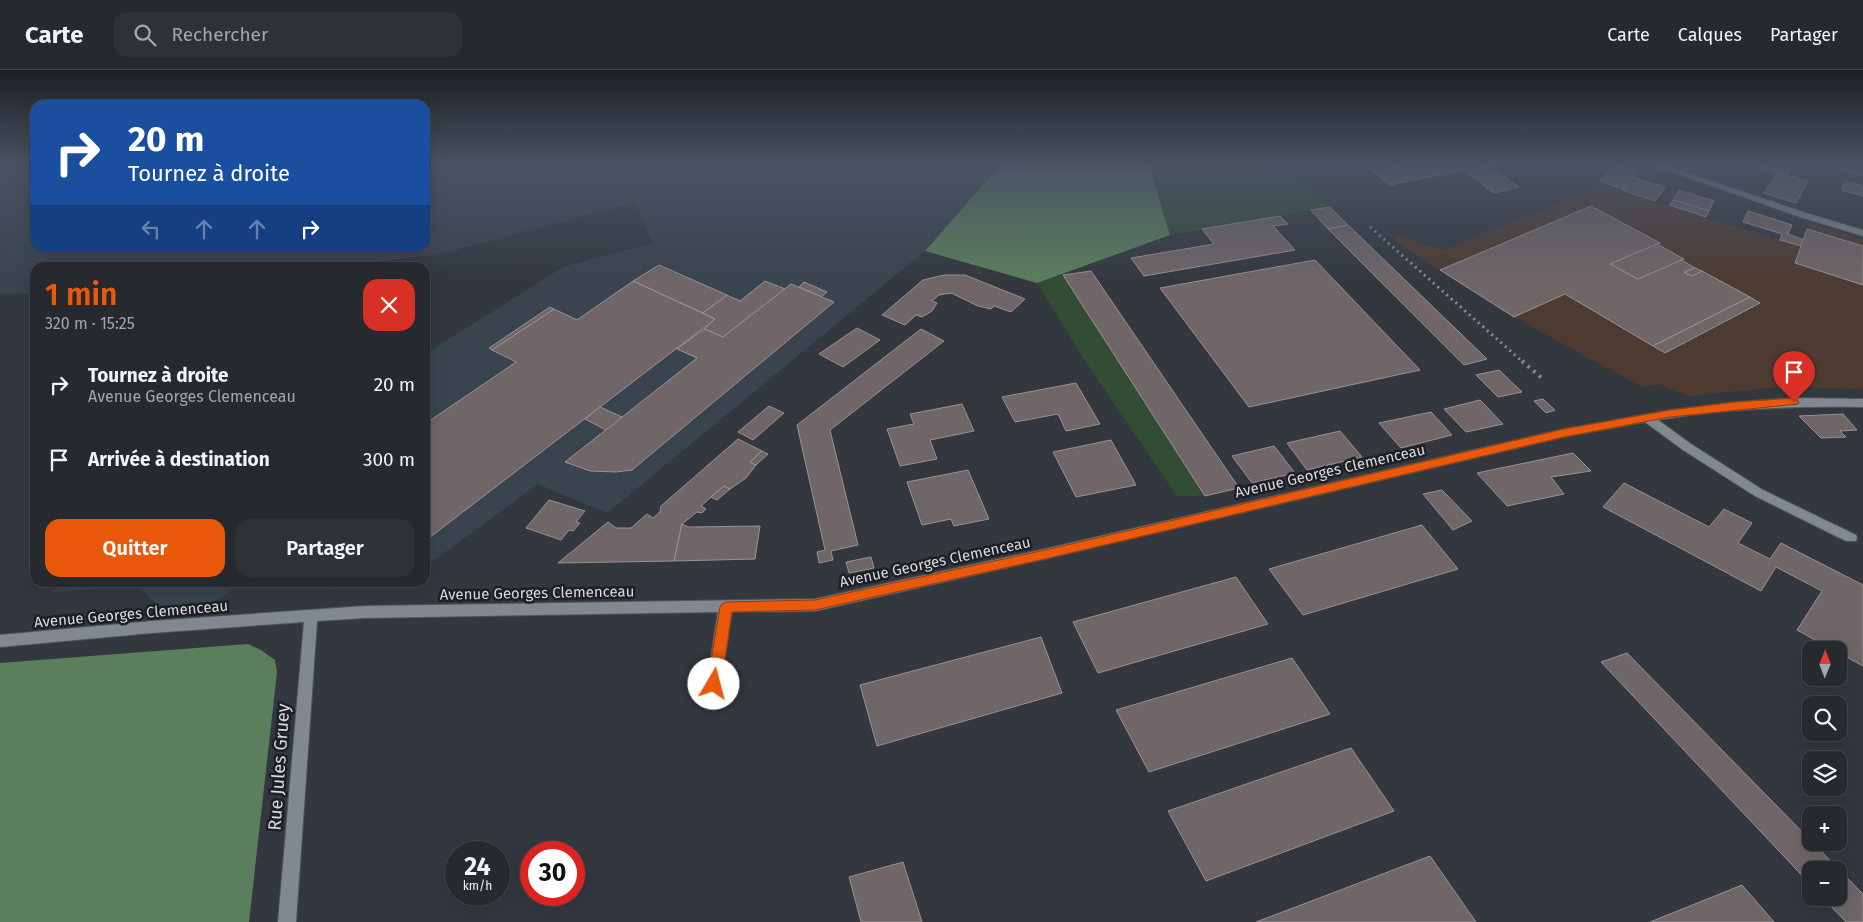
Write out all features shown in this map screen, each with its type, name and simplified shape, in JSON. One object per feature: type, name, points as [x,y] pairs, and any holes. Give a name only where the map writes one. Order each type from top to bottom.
[{"type":"street","points":[[1767,203],[1863,233]]},
{"type":"street","name":"Avenue Georges Clemenceau","points":[[0,642],[152,627],[311,615],[815,605],[1045,554],[1564,433],[1648,418],[1752,405],[1794,402],[1863,402]]},
{"type":"street","points":[[1648,418],[1687,447],[1759,493],[1851,538]]},
{"type":"street","points":[[712,702],[726,607]]},
{"type":"street","name":"Rue Jules Gruey","points":[[287,922],[311,615]]},
{"type":"shaded area","points":[[0,203],[30,203],[30,252],[430,252],[430,203],[633,203],[440,254],[375,262],[30,262],[30,294],[0,294]]},
{"type":"shaded area","points":[[636,203],[967,203],[925,251],[607,513],[538,484],[430,563],[430,351],[563,267],[652,243]]},
{"type":"shaded area","points":[[1560,203],[1657,203],[1803,247],[1811,224],[1863,240],[1863,389],[1780,387],[1689,396],[1659,384],[1642,387],[1514,317],[1393,240],[1399,235],[1442,250]]},
{"type":"shaded area","points":[[59,587],[114,587],[49,593]]},
{"type":"shaded area","points":[[138,587],[237,587],[213,602],[159,606]]},
{"type":"shaded area","points":[[326,587],[354,587],[329,589]]},
{"type":"green space","points":[[967,203],[1160,203],[1170,235],[1037,283],[925,251]]},
{"type":"green space","points":[[1160,203],[1325,203],[1330,207],[1170,235]]},
{"type":"green space","points":[[1063,275],[1205,496],[1177,496],[1086,362],[1037,283]]},
{"type":"green space","points":[[248,644],[275,660],[277,672],[249,922],[0,922],[0,663]]},
{"type":"building","points":[[1671,203],[1682,203],[1709,211],[1706,217],[1669,205]]},
{"type":"building","points":[[1682,203],[1713,203],[1709,211]]},
{"type":"building","points":[[1591,206],[1660,243],[1610,264],[1638,279],[1680,259],[1695,268],[1684,272],[1692,276],[1702,271],[1750,297],[1653,346],[1565,294],[1514,317],[1440,270]]},
{"type":"building","points":[[1330,207],[1348,225],[1328,229],[1311,210]]},
{"type":"building","points":[[1748,211],[1792,225],[1788,234],[1804,240],[1801,246],[1780,240],[1782,234],[1743,222]]},
{"type":"building","points":[[1280,216],[1288,224],[1273,226],[1295,250],[1144,276],[1131,258],[1214,244],[1202,229]]},
{"type":"building","points":[[1348,225],[1487,359],[1464,365],[1328,229]]},
{"type":"building","points":[[1807,229],[1863,246],[1863,285],[1795,263]]},
{"type":"building","points":[[1657,244],[1684,259],[1638,279],[1610,264]]},
{"type":"building","points":[[1315,260],[1420,370],[1249,407],[1160,288]]},
{"type":"building","points":[[659,265],[727,295],[703,313],[633,281]]},
{"type":"building","points":[[1695,268],[1702,271],[1692,276],[1684,272]]},
{"type":"building","points":[[1091,271],[1239,488],[1205,496],[1063,275]]},
{"type":"building","points":[[944,275],[965,275],[1025,299],[1011,312],[994,306],[991,309],[978,306],[951,293],[939,295],[932,301],[937,303],[932,311],[922,317],[916,315],[905,325],[882,315],[923,280]]},
{"type":"building","points":[[633,281],[715,319],[430,537],[430,421],[516,362],[492,350],[554,309],[577,320]]},
{"type":"building","points":[[765,281],[785,289],[723,337],[704,329],[715,319],[703,313],[727,295],[740,301]]},
{"type":"building","points":[[804,282],[827,292],[821,297],[799,287]]},
{"type":"building","points":[[791,284],[834,302],[632,470],[616,472],[590,471],[565,462],[697,358],[677,349],[704,329],[723,337]]},
{"type":"building","points":[[1750,297],[1760,303],[1665,353],[1653,346]]},
{"type":"building","points":[[550,307],[554,309],[492,350],[489,348]]},
{"type":"building","points":[[857,328],[880,340],[843,367],[819,354]]},
{"type":"building","points":[[921,329],[944,341],[830,430],[858,545],[831,551],[833,560],[819,563],[817,552],[825,550],[797,425]]},
{"type":"building","points":[[1499,370],[1522,392],[1498,397],[1476,375]]},
{"type":"building","points":[[1076,383],[1100,424],[1066,431],[1058,414],[1015,422],[1002,397]]},
{"type":"building","points":[[1543,399],[1555,410],[1546,413],[1534,401]]},
{"type":"building","points":[[1480,400],[1503,424],[1466,432],[1444,409]]},
{"type":"building","points":[[962,404],[974,431],[930,440],[937,459],[900,466],[887,429],[914,424],[910,414]]},
{"type":"building","points":[[769,406],[784,413],[753,440],[738,432]]},
{"type":"building","points":[[600,407],[622,417],[606,430],[585,419]]},
{"type":"building","points":[[1431,412],[1452,435],[1401,448],[1379,423]]},
{"type":"building","points":[[1843,414],[1857,430],[1840,431],[1846,437],[1821,438],[1799,416]]},
{"type":"building","points":[[1340,431],[1362,457],[1307,470],[1287,443]]},
{"type":"building","points":[[738,439],[762,451],[750,462],[756,465],[746,478],[730,489],[724,486],[701,506],[706,509],[702,513],[697,512],[682,524],[674,561],[558,563],[608,522],[616,528],[631,528],[647,514],[653,518],[660,512],[661,506]]},
{"type":"building","points":[[1111,440],[1136,485],[1076,497],[1053,452]]},
{"type":"building","points":[[1274,446],[1295,473],[1252,483],[1232,456]]},
{"type":"building","points":[[762,451],[768,454],[756,465],[750,462]]},
{"type":"building","points":[[1573,453],[1591,471],[1551,477],[1564,494],[1507,506],[1477,473]]},
{"type":"building","points":[[968,470],[989,519],[954,526],[951,519],[922,525],[907,482]]},
{"type":"building","points":[[1624,483],[1709,527],[1724,509],[1752,523],[1738,543],[1770,559],[1781,543],[1863,585],[1863,666],[1848,658],[1848,641],[1817,641],[1797,630],[1822,591],[1776,567],[1761,591],[1603,507]]},
{"type":"building","points":[[724,486],[730,489],[717,500],[711,497]]},
{"type":"building","points":[[1442,490],[1472,521],[1453,530],[1423,494]]},
{"type":"building","points":[[549,500],[585,511],[576,522],[580,523],[573,531],[569,530],[561,540],[526,528]]},
{"type":"building","points":[[682,524],[688,527],[760,526],[755,559],[674,561]]},
{"type":"building","points":[[1422,525],[1458,569],[1303,615],[1269,569]]},
{"type":"building","points":[[871,557],[874,568],[849,573],[846,562]]},
{"type":"building","points":[[1236,577],[1268,624],[1098,673],[1073,622]]},
{"type":"building","points":[[1041,637],[1062,693],[877,746],[860,685]]},
{"type":"building","points":[[1627,653],[1802,832],[1802,851],[1821,851],[1831,861],[1802,861],[1802,875],[1601,662]]},
{"type":"building","points":[[1292,658],[1330,714],[1149,772],[1116,710]]},
{"type":"building","points":[[1351,748],[1394,811],[1206,881],[1168,811]]},
{"type":"building","points":[[1430,856],[1476,922],[1256,922]]},
{"type":"building","points":[[903,862],[922,922],[861,922],[849,877]]},
{"type":"building","points":[[1847,878],[1863,894],[1863,922],[1846,922],[1831,906],[1847,906]]},
{"type":"building","points":[[1742,885],[1774,922],[1650,922]]},
{"type":"railway","points":[[1370,227],[1523,362]]},
{"type":"railway","points":[[1522,361],[1544,380]]},
{"type":"route","points":[[714,684],[726,607],[815,605],[1045,554],[1564,433],[1670,414],[1736,406],[1794,402]]}]
